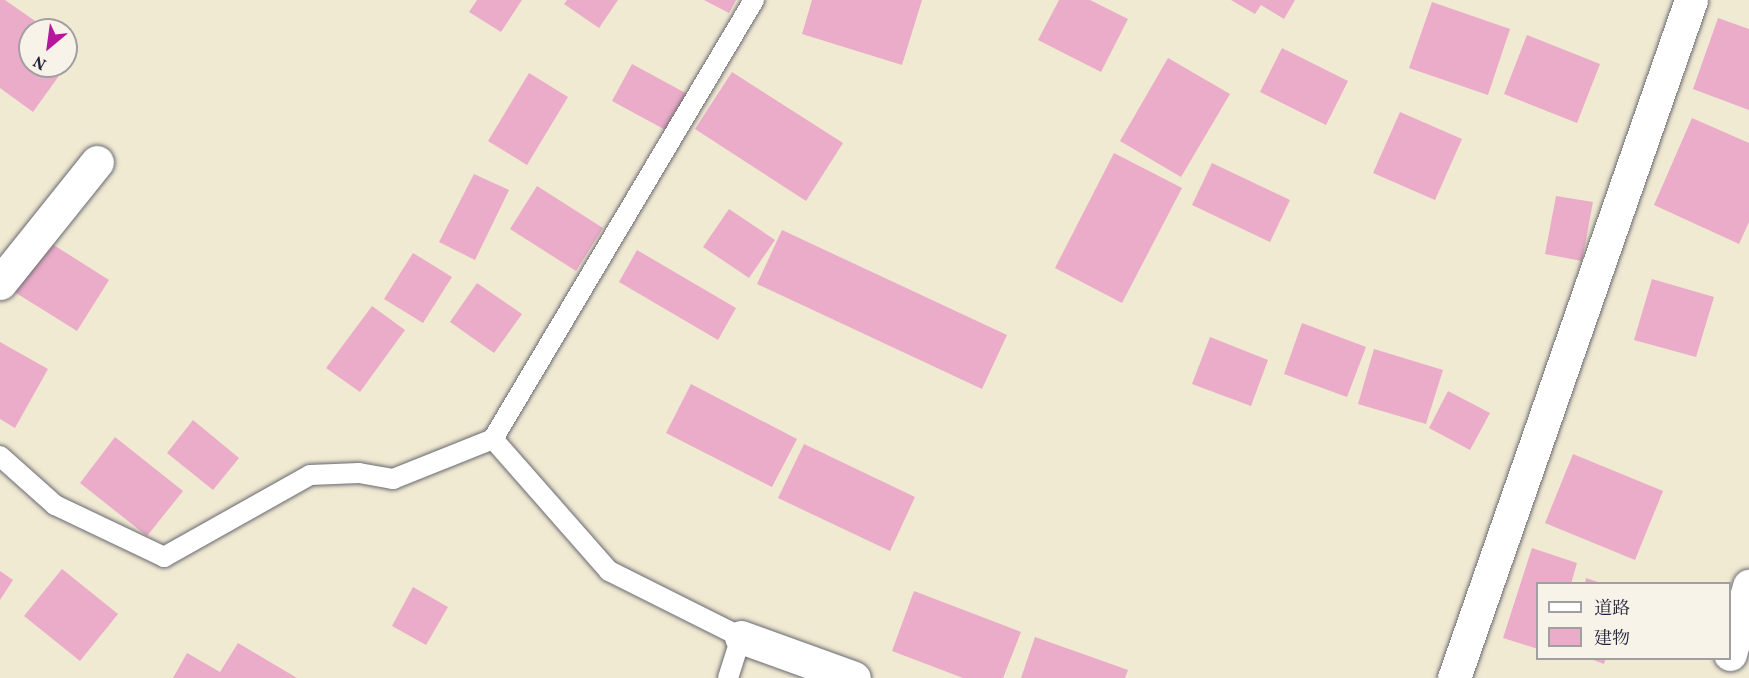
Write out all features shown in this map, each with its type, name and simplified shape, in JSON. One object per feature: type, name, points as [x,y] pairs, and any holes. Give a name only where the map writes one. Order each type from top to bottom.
[{"type":"street","points":[[1454,678],[1691,0]]},
{"type":"street","points":[[0,283],[97,162]]},
{"type":"street","points":[[1731,650],[1749,586]]},
{"type":"street","points":[[741,638],[854,678]]},
{"type":"street","points":[[1723,678],[1728,660]]},
{"type":"lane","points":[[0,456],[55,505],[164,557],[310,475],[359,473],[393,479],[493,440],[754,0]]},
{"type":"lane","points":[[493,440],[609,571],[741,638],[728,678]]},
{"type":"building","points":[[0,0],[5,0],[31,18],[18,18],[18,78],[57,78],[33,112],[0,88]]},
{"type":"building","points":[[477,0],[522,0],[501,32],[469,12]]},
{"type":"building","points":[[567,0],[618,0],[599,28],[564,4]]},
{"type":"building","points":[[704,0],[736,0],[729,13]]},
{"type":"building","points":[[812,0],[922,0],[902,65],[802,34]]},
{"type":"building","points":[[1059,0],[1090,0],[1128,19],[1101,72],[1038,40]]},
{"type":"building","points":[[1231,0],[1295,0],[1284,19],[1261,5],[1255,14]]},
{"type":"building","points":[[1432,2],[1510,29],[1488,95],[1409,68]]},
{"type":"building","points":[[1718,18],[1749,29],[1749,110],[1693,89]]},
{"type":"building","points":[[1527,35],[1600,64],[1577,123],[1504,94]]},
{"type":"building","points":[[1282,48],[1348,81],[1326,125],[1260,92]]},
{"type":"building","points":[[1168,58],[1230,94],[1181,177],[1120,141]]},
{"type":"building","points":[[632,64],[691,96],[671,133],[612,101]]},
{"type":"building","points":[[732,72],[843,143],[806,201],[695,129]]},
{"type":"building","points":[[529,73],[568,97],[527,165],[488,141]]},
{"type":"building","points":[[1400,112],[1462,139],[1435,200],[1373,173]]},
{"type":"building","points":[[1692,118],[1749,143],[1749,222],[1739,244],[1654,205]]},
{"type":"building","points":[[1114,153],[1182,188],[1122,303],[1055,268]]},
{"type":"building","points":[[1212,163],[1290,200],[1270,242],[1192,205]]},
{"type":"building","points":[[474,174],[509,190],[475,260],[439,242]]},
{"type":"building","points":[[537,186],[603,228],[576,271],[510,229]]},
{"type":"building","points":[[1556,196],[1593,202],[1582,261],[1545,254]]},
{"type":"building","points":[[729,209],[775,240],[749,278],[703,247]]},
{"type":"building","points":[[782,230],[1007,335],[982,389],[757,284]]},
{"type":"building","points":[[41,237],[109,280],[77,331],[8,288]]},
{"type":"building","points":[[637,250],[736,308],[718,340],[619,282]]},
{"type":"building","points":[[413,253],[452,277],[423,323],[384,299]]},
{"type":"building","points":[[1652,279],[1714,297],[1696,357],[1634,340]]},
{"type":"building","points":[[477,283],[522,314],[494,353],[450,322]]},
{"type":"building","points":[[372,306],[405,330],[360,392],[326,368]]},
{"type":"building","points":[[1302,323],[1366,347],[1347,397],[1284,374]]},
{"type":"building","points":[[1210,337],[1268,360],[1251,406],[1192,384]]},
{"type":"building","points":[[0,342],[48,369],[15,428],[0,419]]},
{"type":"building","points":[[1374,349],[1443,370],[1426,424],[1358,404]]},
{"type":"building","points":[[691,384],[797,439],[772,487],[666,433]]},
{"type":"building","points":[[1448,391],[1490,413],[1470,450],[1429,428]]},
{"type":"building","points":[[193,420],[239,458],[213,490],[167,453]]},
{"type":"building","points":[[115,437],[183,491],[147,536],[80,483]]},
{"type":"building","points":[[804,444],[915,497],[890,551],[778,498]]},
{"type":"building","points":[[1573,454],[1663,491],[1635,560],[1545,523]]},
{"type":"building","points":[[1532,548],[1577,563],[1572,582],[1536,582],[1536,648],[1503,638]]},
{"type":"building","points":[[62,569],[118,614],[80,661],[24,616]]},
{"type":"building","points":[[0,571],[13,580],[0,600]]},
{"type":"building","points":[[1586,578],[1598,582],[1585,582]]},
{"type":"building","points":[[413,587],[448,607],[426,645],[392,626]]},
{"type":"building","points":[[914,591],[1021,632],[1003,678],[963,678],[892,651]]},
{"type":"building","points":[[1035,637],[1128,670],[1125,678],[1021,678]]},
{"type":"building","points":[[238,643],[297,678],[173,678],[187,653],[220,672]]},
{"type":"building","points":[[1593,660],[1605,660],[1604,664]]}]
